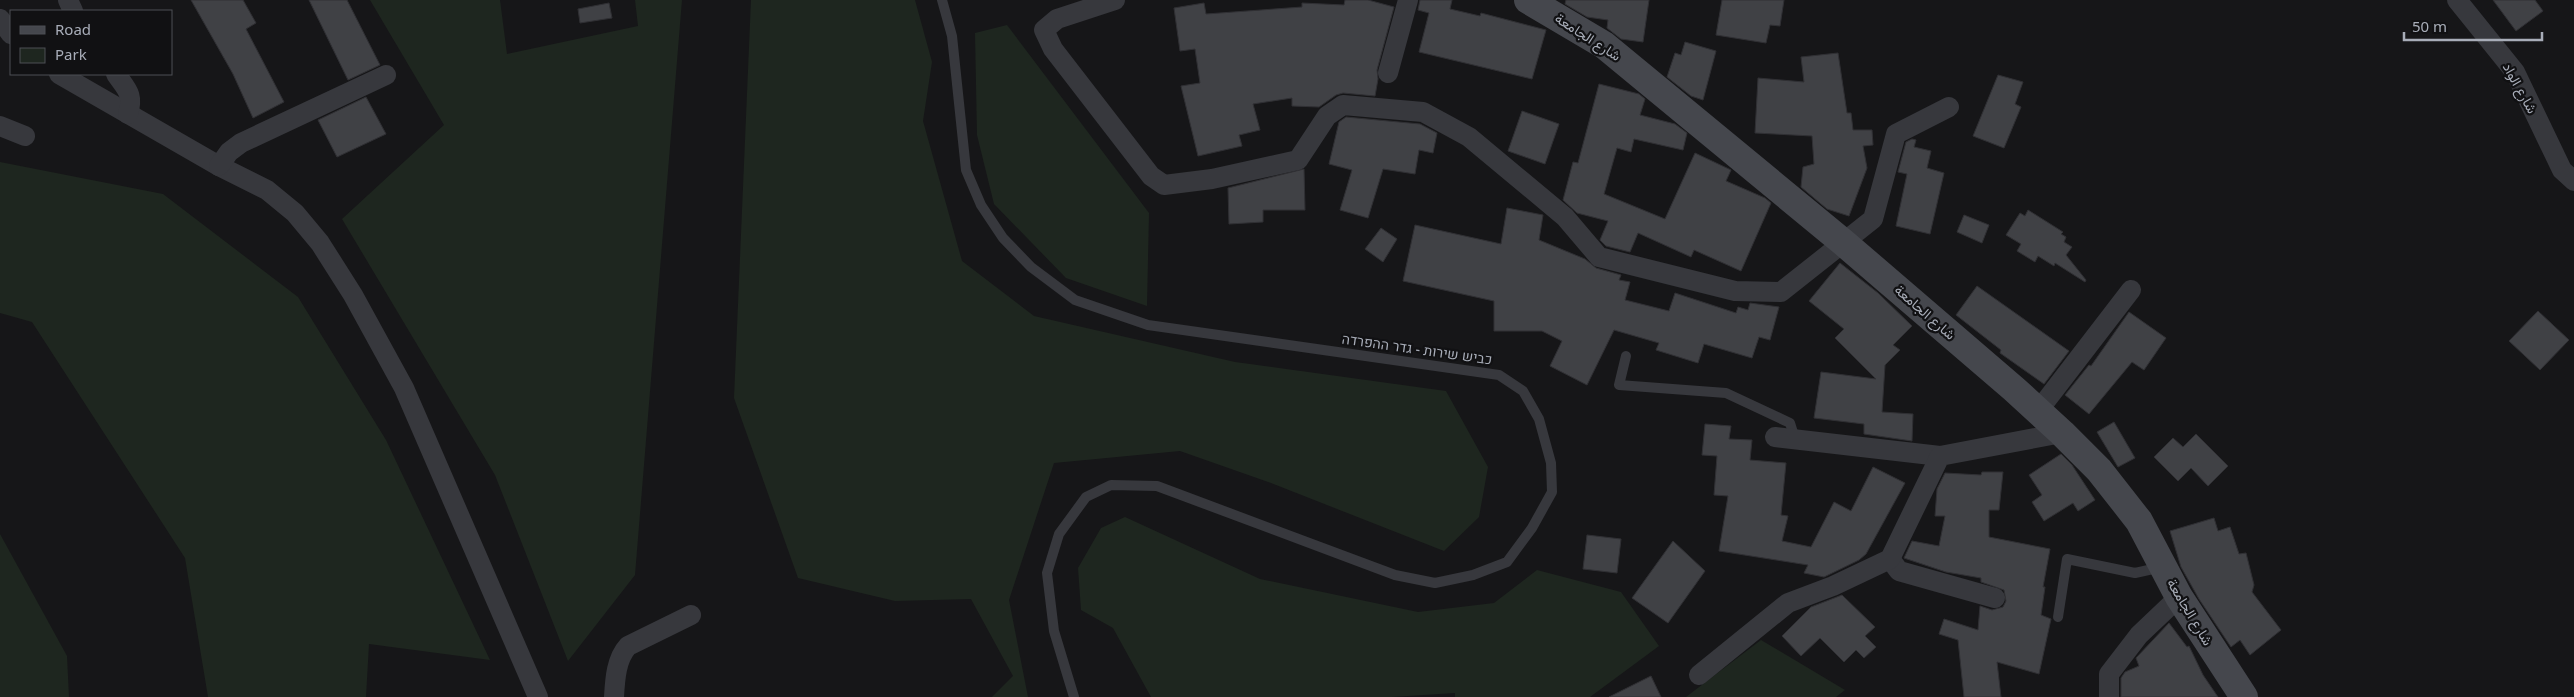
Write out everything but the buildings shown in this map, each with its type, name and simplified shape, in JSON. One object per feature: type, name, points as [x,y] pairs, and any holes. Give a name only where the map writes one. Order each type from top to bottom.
[{"type":"main road","name":"شارع الجامعة","points":[[1528,0],[1604,45],[1844,243],[2062,433],[2099,470],[2139,521],[2179,596],[2244,697]]},
{"type":"street","points":[[1114,0],[1057,19],[1044,30],[1053,50],[1151,176],[1164,185],[1212,178],[1298,160],[1310,145],[1327,116],[1343,105],[1423,112],[1468,136],[1564,217],[1599,257],[1735,291],[1781,292],[1873,220],[1896,134],[1949,107]]},
{"type":"street","points":[[1388,73],[1408,0]]},
{"type":"street","name":"شارع الواد","points":[[2457,0],[2515,72],[2562,170],[2574,181]]},
{"type":"street","points":[[0,18],[10,33]]},
{"type":"street","points":[[61,75],[219,166],[267,190],[295,213],[320,243],[353,295],[404,388],[538,697]]},
{"type":"street","points":[[117,75],[131,95],[128,114]]},
{"type":"street","points":[[219,166],[229,152],[241,143],[386,75]]},
{"type":"street","points":[[0,126],[25,136]]},
{"type":"street","points":[[2038,411],[2131,290]]},
{"type":"street","points":[[1785,438],[1940,456],[2062,433]]},
{"type":"street","points":[[1699,675],[1788,603],[1832,586],[1890,558],[1940,456]]},
{"type":"street","points":[[1890,558],[1899,571],[1996,598]]},
{"type":"street","points":[[2109,697],[2109,674],[2139,635],[2179,596]]},
{"type":"street","points":[[614,697],[615,678],[623,652],[628,646],[691,615]]},
{"type":"lane","name":"כביש שירות - גדר ההפרדה","points":[[942,0],[952,36],[966,170],[981,205],[1003,238],[1030,267],[1075,300],[1148,325],[1499,375],[1523,391],[1539,419],[1550,463],[1552,492],[1532,528],[1507,562],[1473,575],[1435,582],[1395,575],[1157,486],[1111,486],[1086,497],[1059,534],[1047,573],[1054,631],[1074,697]]},
{"type":"lane","points":[[1626,356],[1619,385],[1726,393],[1790,423],[1785,438]]},
{"type":"lane","points":[[2058,617],[2067,559],[2135,574],[2163,567]]},
{"type":"green space","points":[[370,0],[500,0],[507,54],[638,26],[635,0],[682,0],[635,575],[568,661],[495,475],[342,219],[444,125]]},
{"type":"green space","points":[[751,0],[915,0],[932,62],[923,121],[962,261],[1034,316],[1235,362],[1446,391],[1488,467],[1479,517],[1444,551],[1271,483],[1180,451],[1054,463],[1009,600],[1028,697],[992,697],[1013,676],[971,599],[895,601],[798,578],[734,398]]},
{"type":"green space","points":[[1007,25],[1149,213],[1147,306],[1066,278],[994,204],[977,135],[975,33]]},
{"type":"green space","points":[[0,162],[163,194],[298,297],[386,440],[490,660],[369,644],[366,697],[208,697],[185,558],[32,322],[0,313]]},
{"type":"green space","points":[[1125,517],[1260,579],[1418,612],[1494,603],[1537,570],[1621,592],[1659,646],[1590,697],[1455,697],[1455,693],[1392,697],[1151,697],[1113,628],[1081,610],[1078,568],[1101,528]]},
{"type":"green space","points":[[0,534],[67,656],[69,697],[0,697]]},
{"type":"green space","points":[[1761,640],[1845,690],[1836,697],[1686,697]]}]
